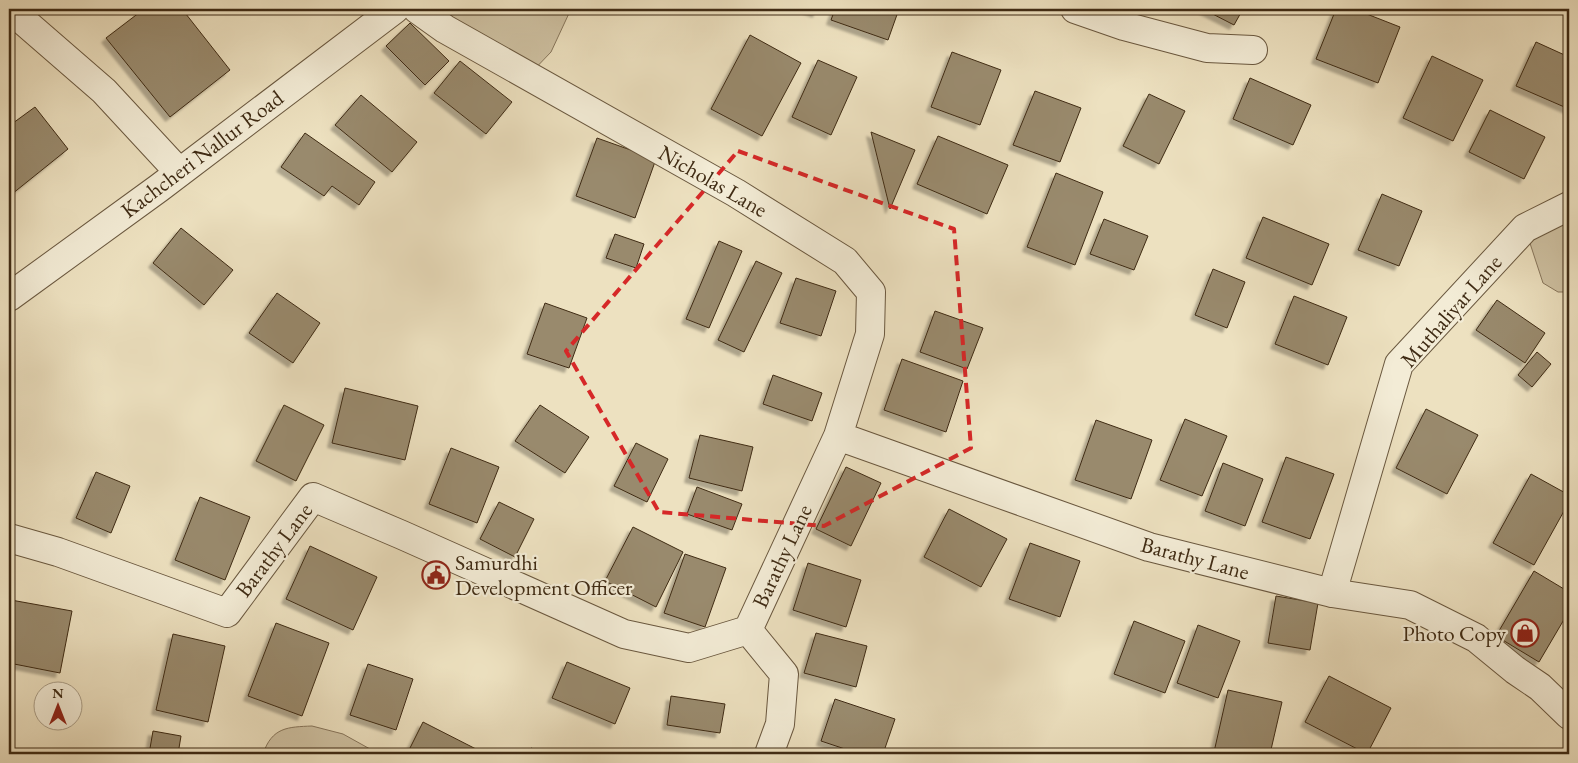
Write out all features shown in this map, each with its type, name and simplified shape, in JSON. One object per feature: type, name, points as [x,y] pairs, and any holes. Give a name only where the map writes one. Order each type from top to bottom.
[{"type":"street","name":"Kachcheri Nallur Road","points":[[9,297],[395,9]]},
{"type":"street","name":"Nicholas Lane","points":[[417,9],[445,29],[736,193],[845,262],[871,292],[870,334],[838,436]]},
{"type":"street","points":[[1075,9],[1124,26],[1208,48],[1253,50]]},
{"type":"street","points":[[13,12],[104,91],[179,172]]},
{"type":"street","name":"Muthaliyar Lane","points":[[1332,593],[1400,364],[1525,228],[1569,206]]},
{"type":"street","name":"Barathy Lane","points":[[9,538],[58,552],[227,613],[312,497],[624,634],[689,648],[748,630],[838,436],[1149,547],[1332,593],[1410,605],[1476,638],[1540,687],[1569,715]]},
{"type":"street","points":[[748,630],[784,674],[780,724],[769,754]]},
{"type":"highlighted area","points":[[738,151],[954,229],[971,448],[824,526],[659,512],[566,351]]},
{"type":"shaded area","points":[[417,9],[571,9],[551,52],[528,76]]},
{"type":"shaded area","points":[[1569,206],[1569,292],[1558,292],[1543,283],[1525,228]]},
{"type":"shaded area","points":[[312,726],[343,734],[379,754],[263,754],[271,738],[282,730]]},
{"type":"building","points":[[144,9],[182,9],[230,70],[170,117],[106,38]]},
{"type":"building","points":[[807,9],[818,9],[817,13]]},
{"type":"building","points":[[835,9],[899,9],[888,40],[831,20]]},
{"type":"building","points":[[1203,9],[1243,9],[1234,25]]},
{"type":"building","points":[[1336,9],[1354,9],[1400,27],[1378,83],[1316,59]]},
{"type":"building","points":[[410,23],[449,61],[425,85],[386,46]]},
{"type":"building","points":[[750,35],[801,63],[762,136],[711,109]]},
{"type":"building","points":[[1536,42],[1569,57],[1569,109],[1516,86]]},
{"type":"building","points":[[952,52],[1001,70],[980,125],[931,107]]},
{"type":"building","points":[[1432,56],[1483,80],[1453,141],[1403,118]]},
{"type":"building","points":[[818,60],[857,77],[831,135],[792,117]]},
{"type":"building","points":[[460,61],[512,102],[486,134],[434,93]]},
{"type":"building","points":[[1250,78],[1311,105],[1293,145],[1233,119]]},
{"type":"building","points":[[1035,91],[1081,108],[1060,162],[1013,145]]},
{"type":"building","points":[[1149,94],[1185,111],[1159,164],[1123,146]]},
{"type":"building","points":[[361,95],[417,142],[392,172],[335,125]]},
{"type":"building","points":[[35,107],[68,149],[12,194],[9,190],[9,126]]},
{"type":"building","points":[[1490,110],[1545,137],[1524,179],[1469,152]]},
{"type":"building","points":[[871,132],[915,150],[890,209]]},
{"type":"building","points":[[305,133],[375,182],[359,205],[332,186],[324,196],[281,167]]},
{"type":"building","points":[[938,136],[1008,165],[987,214],[917,184]]},
{"type":"building","points":[[597,138],[656,159],[635,218],[576,196]]},
{"type":"building","points":[[1056,173],[1103,192],[1075,265],[1027,247]]},
{"type":"building","points":[[1382,194],[1422,211],[1399,266],[1358,250]]},
{"type":"building","points":[[1263,217],[1329,244],[1312,285],[1246,258]]},
{"type":"building","points":[[1104,219],[1148,236],[1134,270],[1090,254]]},
{"type":"building","points":[[181,228],[233,270],[204,305],[153,263]]},
{"type":"building","points":[[615,234],[644,244],[636,268],[606,258]]},
{"type":"building","points":[[719,241],[742,251],[709,328],[686,319]]},
{"type":"building","points":[[756,261],[782,273],[744,352],[718,340]]},
{"type":"building","points":[[1213,269],[1245,282],[1227,328],[1195,315]]},
{"type":"building","points":[[796,278],[836,291],[821,336],[780,323]]},
{"type":"building","points":[[277,293],[320,323],[293,363],[249,333]]},
{"type":"building","points":[[1294,296],[1347,317],[1328,365],[1275,344]]},
{"type":"building","points":[[1497,300],[1545,333],[1525,363],[1476,330]]},
{"type":"building","points":[[545,303],[587,318],[569,368],[527,354]]},
{"type":"building","points":[[935,311],[983,328],[967,369],[920,352]]},
{"type":"building","points":[[1537,352],[1551,364],[1532,387],[1518,375]]},
{"type":"building","points":[[902,359],[963,381],[946,432],[884,410]]},
{"type":"building","points":[[773,375],[822,393],[812,421],[763,404]]},
{"type":"building","points":[[345,388],[418,406],[405,460],[332,443]]},
{"type":"building","points":[[284,405],[324,425],[296,481],[256,461]]},
{"type":"building","points":[[540,405],[589,437],[565,473],[515,441]]},
{"type":"building","points":[[1426,409],[1478,435],[1447,494],[1396,468]]},
{"type":"building","points":[[1185,419],[1227,436],[1202,496],[1160,480]]},
{"type":"building","points":[[1096,420],[1152,440],[1131,499],[1075,480]]},
{"type":"building","points":[[700,435],[753,447],[742,491],[689,478]]},
{"type":"building","points":[[636,443],[668,459],[647,502],[614,486]]},
{"type":"building","points":[[451,448],[499,467],[477,523],[429,504]]},
{"type":"building","points":[[1286,457],[1334,474],[1310,539],[1262,522]]},
{"type":"building","points":[[1223,463],[1263,479],[1245,526],[1205,511]]},
{"type":"building","points":[[846,467],[881,483],[851,546],[816,529]]},
{"type":"building","points":[[96,472],[130,486],[111,533],[76,518]]},
{"type":"building","points":[[1531,474],[1569,495],[1569,502],[1534,565],[1493,543]]},
{"type":"building","points":[[697,487],[742,504],[732,530],[687,514]]},
{"type":"building","points":[[200,497],[250,517],[225,580],[175,560]]},
{"type":"building","points":[[499,502],[534,519],[515,557],[480,539]]},
{"type":"building","points":[[949,509],[1007,539],[981,587],[924,557]]},
{"type":"building","points":[[633,527],[683,552],[656,607],[605,581]]},
{"type":"building","points":[[1030,543],[1080,561],[1060,617],[1009,599]]},
{"type":"building","points":[[310,546],[377,577],[353,630],[286,599]]},
{"type":"building","points":[[685,554],[726,568],[705,627],[664,613]]},
{"type":"building","points":[[808,563],[861,580],[846,627],[793,610]]},
{"type":"building","points":[[1534,571],[1569,592],[1569,611],[1539,662],[1496,636]]},
{"type":"building","points":[[1276,596],[1318,603],[1310,650],[1268,643]]},
{"type":"building","points":[[11,600],[72,611],[60,673],[9,663],[9,614]]},
{"type":"building","points":[[1134,621],[1185,641],[1165,693],[1114,674]]},
{"type":"building","points":[[276,623],[329,643],[302,716],[248,696]]},
{"type":"building","points":[[1198,625],[1240,641],[1218,698],[1177,683]]},
{"type":"building","points":[[816,633],[867,646],[856,687],[804,673]]},
{"type":"building","points":[[173,634],[225,646],[208,722],[156,710]]},
{"type":"building","points":[[567,662],[630,688],[615,724],[552,698]]},
{"type":"building","points":[[368,664],[413,679],[396,730],[350,715]]},
{"type":"building","points":[[1329,676],[1391,708],[1367,754],[1305,722]]},
{"type":"building","points":[[1228,690],[1282,702],[1270,754],[1224,754],[1214,752]]},
{"type":"building","points":[[671,696],[725,704],[720,733],[667,725]]},
{"type":"building","points":[[835,699],[895,719],[883,754],[860,754],[821,741]]},
{"type":"building","points":[[423,722],[476,749],[473,754],[407,754]]},
{"type":"building","points":[[153,731],[181,736],[178,754],[149,754]]},
{"type":"building","points":[[531,748],[550,754],[529,754]]},
{"type":"place","name":"Samurdhi Development Officer","points":[[436,575]]},
{"type":"place","name":"Photo Copy","points":[[1525,633]]}]
